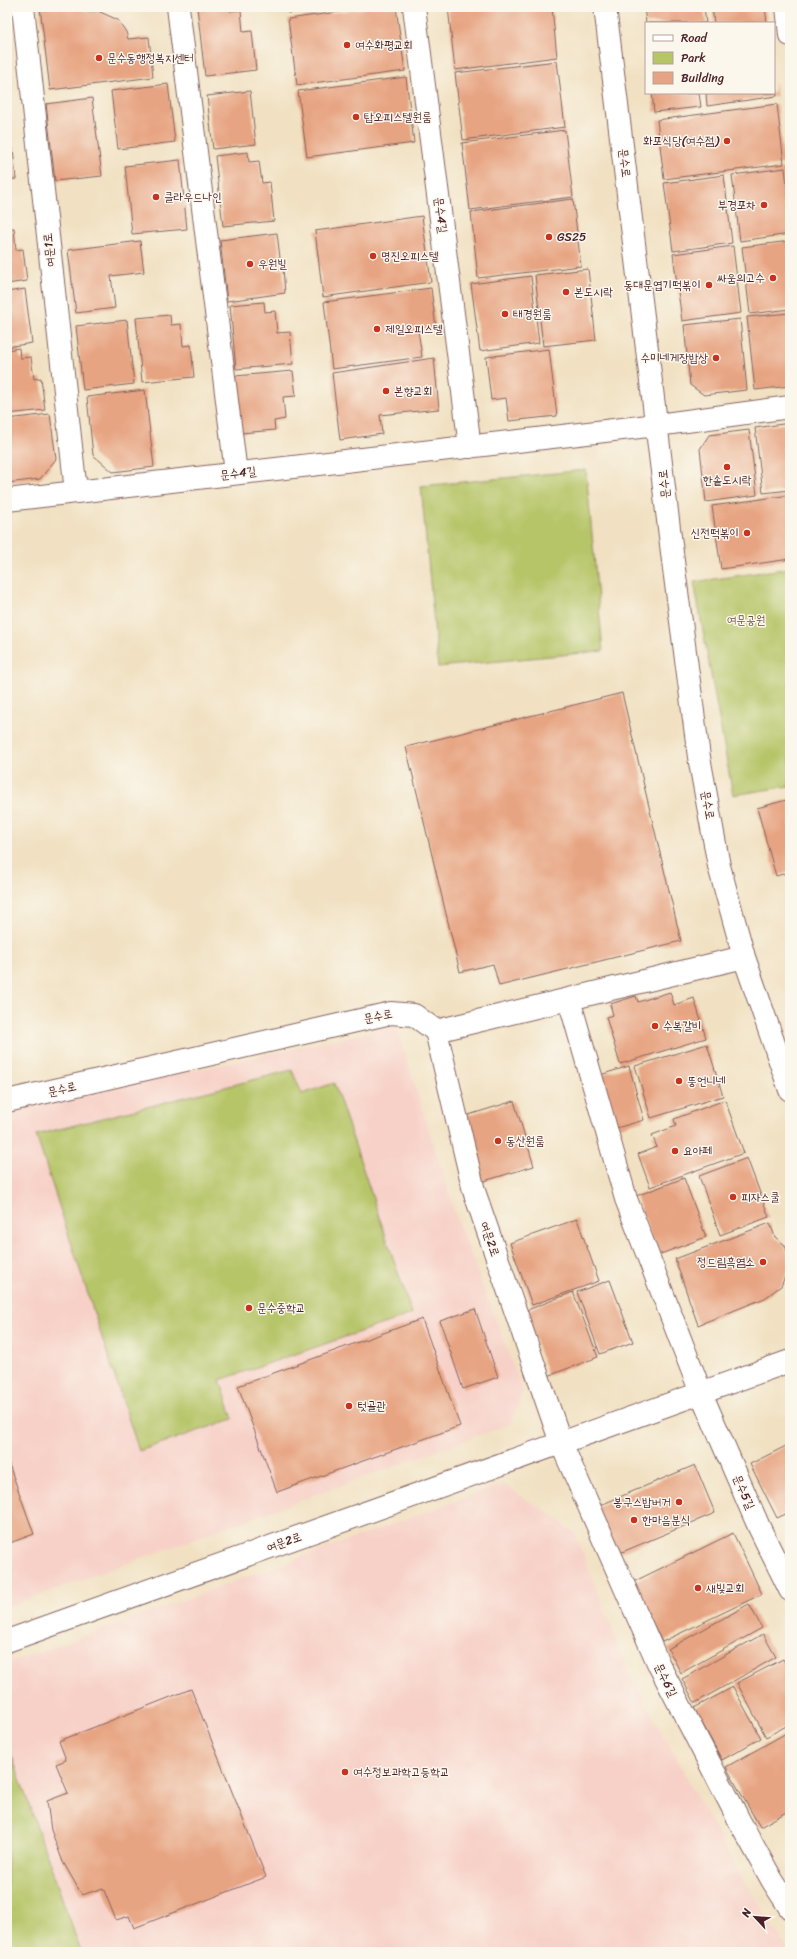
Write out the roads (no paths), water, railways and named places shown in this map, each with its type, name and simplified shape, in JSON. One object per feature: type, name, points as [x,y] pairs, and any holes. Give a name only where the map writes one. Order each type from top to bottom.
[{"type":"street","name":"여문1로","points":[[23,7],[76,492]]},
{"type":"street","points":[[178,7],[236,474]]},
{"type":"street","name":"문수4길","points":[[414,7],[470,447]]},
{"type":"street","name":"문수로","points":[[605,7],[674,568],[700,757],[719,866],[744,958],[790,1090]]},
{"type":"street","points":[[787,7],[790,35]]},
{"type":"street","name":"문수4길","points":[[7,500],[657,425],[790,407]]},
{"type":"street","points":[[436,1031],[744,958]]},
{"type":"street","points":[[569,999],[626,1199],[701,1393]]},
{"type":"street","name":"문수로","points":[[7,1101],[392,1012],[414,1015],[436,1031]]},
{"type":"street","name":"여문2로","points":[[436,1031],[474,1191],[561,1443]]},
{"type":"street","name":"여문2로","points":[[7,1641],[790,1361]]},
{"type":"street","name":"문수5길","points":[[701,1393],[760,1527],[790,1590]]},
{"type":"street","name":"문수6길","points":[[561,1443],[659,1665],[740,1822],[772,1880],[790,1908]]},
{"type":"place","name":"여수화평교회","points":[[347,45]]},
{"type":"place","name":"문수동행정복지센터","points":[[99,58]]},
{"type":"place","name":"탑오피스텔원룸","points":[[356,117]]},
{"type":"place","name":"화포식당(여수점)","points":[[727,141]]},
{"type":"place","name":"클라우드나인","points":[[156,197]]},
{"type":"place","name":"부경포차","points":[[764,205]]},
{"type":"place","name":"GS25","points":[[549,237]]},
{"type":"place","name":"명진오피스텔","points":[[373,256]]},
{"type":"place","name":"우원빌","points":[[250,264]]},
{"type":"place","name":"싸움의고수","points":[[773,278]]},
{"type":"place","name":"동대문엽기떡볶이","points":[[709,285]]},
{"type":"place","name":"본도시락","points":[[566,292]]},
{"type":"place","name":"태경원룸","points":[[505,314]]},
{"type":"place","name":"제일오피스텔","points":[[377,329]]},
{"type":"place","name":"수미네게장밥상","points":[[716,358]]},
{"type":"place","name":"본향교회","points":[[386,391]]},
{"type":"place","name":"한솥도시락","points":[[727,467]]},
{"type":"place","name":"신전떡볶이","points":[[747,533]]},
{"type":"place","name":"수복갈비","points":[[655,1026]]},
{"type":"place","name":"뚱언니네","points":[[679,1081]]},
{"type":"place","name":"동산원룸","points":[[498,1141]]},
{"type":"place","name":"요아페","points":[[675,1151]]},
{"type":"place","name":"피자스쿨","points":[[733,1197]]},
{"type":"place","name":"정드림흑염소","points":[[763,1262]]},
{"type":"place","name":"문수중학교","points":[[249,1308]]},
{"type":"place","name":"텃골관","points":[[349,1406]]},
{"type":"place","name":"봉구스밥버거","points":[[679,1502]]},
{"type":"place","name":"한마음분식","points":[[634,1520]]},
{"type":"place","name":"새빛교회","points":[[698,1588]]},
{"type":"place","name":"여수정보과학고등학교","points":[[345,1772]]},
{"type":"park label","name":"여문공원","points":[[746,620]]}]
